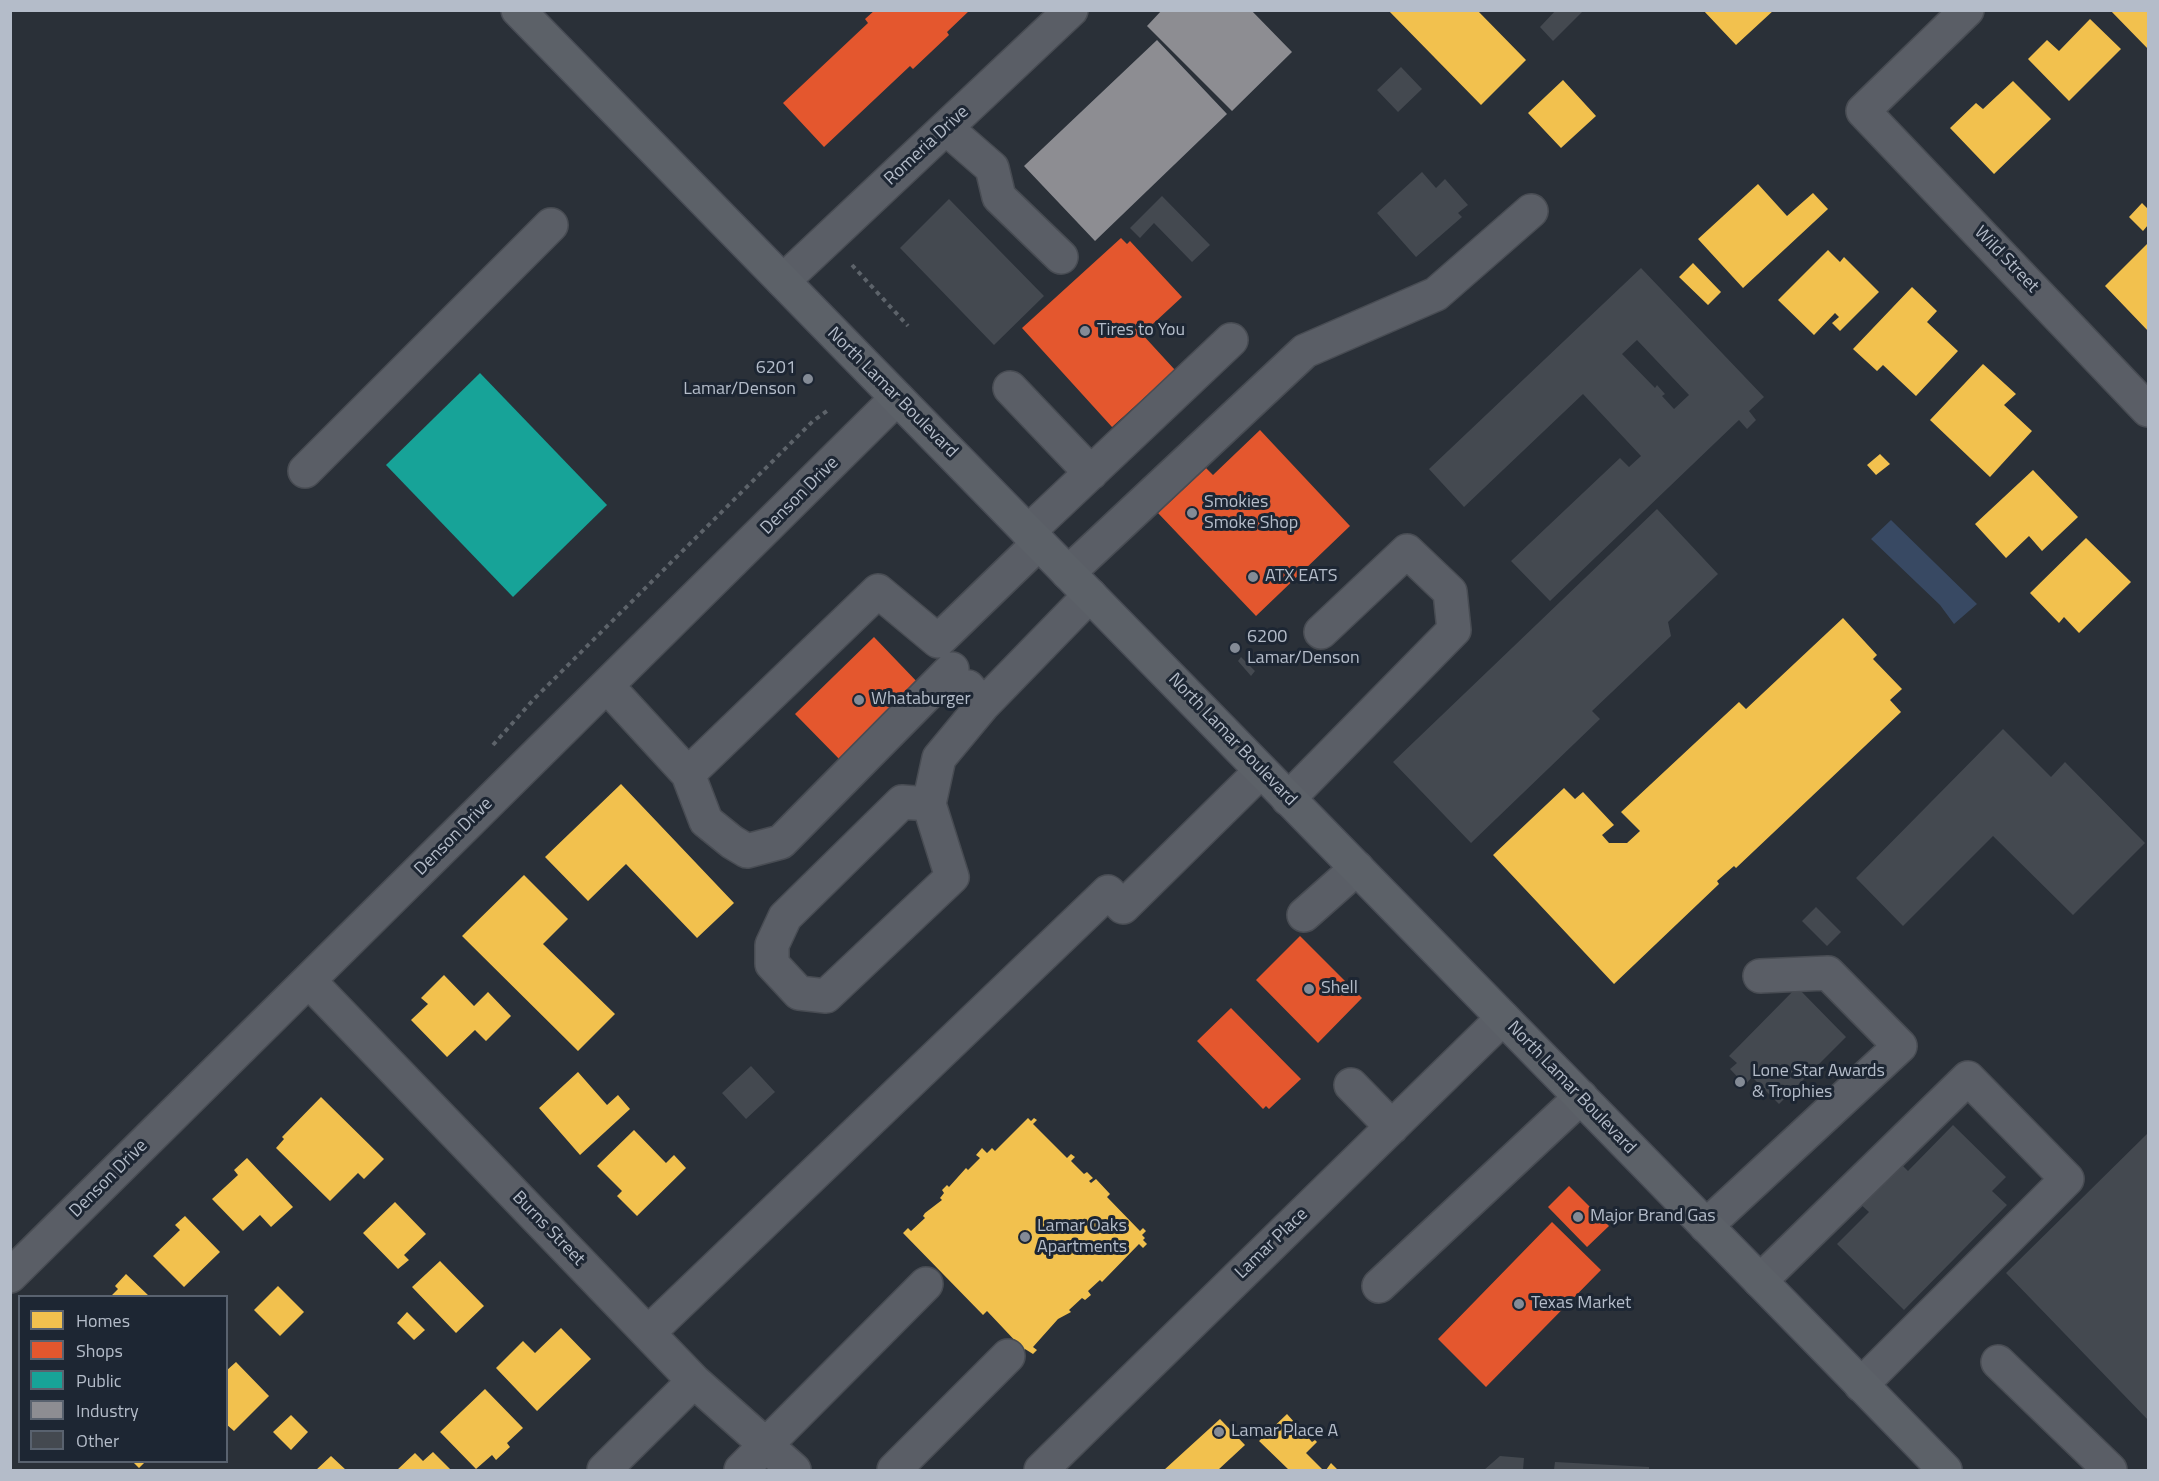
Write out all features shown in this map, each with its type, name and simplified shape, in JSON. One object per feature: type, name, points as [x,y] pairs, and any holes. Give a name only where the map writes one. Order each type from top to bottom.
[{"type":"main road","name":"North Lamar Boulevard","points":[[518,10],[1945,1470]]},
{"type":"street","name":"Romeria Drive","points":[[783,281],[1071,10]]},
{"type":"street","name":"Wild Street","points":[[1967,10],[1863,111],[2148,410]]},
{"type":"street","points":[[946,128],[992,168],[999,197],[1061,256]]},
{"type":"street","points":[[929,804],[902,802],[785,917],[772,945],[772,964],[799,993],[826,996],[952,877],[929,804],[939,758],[1079,584],[1305,351],[1436,294],[1531,211]]},
{"type":"street","points":[[305,471],[551,225]]},
{"type":"street","points":[[607,686],[688,774],[706,821],[747,851],[782,842],[945,655],[1034,538],[1091,473],[1231,340]]},
{"type":"street","points":[[1010,388],[1091,473]]},
{"type":"street","name":"Denson Drive","points":[[10,1276],[897,398]]},
{"type":"street","points":[[1288,799],[1454,630],[1450,592],[1407,551],[1321,632]]},
{"type":"street","points":[[688,774],[878,591],[945,655],[983,705]]},
{"type":"street","points":[[648,1333],[1108,892],[1123,907],[1261,771]]},
{"type":"street","points":[[1304,915],[1356,868]]},
{"type":"street","points":[[1706,1226],[1900,1046],[1828,973],[1760,976]]},
{"type":"street","name":"Burns Street","points":[[309,981],[694,1381],[794,1470]]},
{"type":"street","name":"Lamar Place","points":[[1041,1470],[1503,1018]]},
{"type":"street","points":[[1760,1281],[1968,1078],[2067,1179],[1862,1385]]},
{"type":"street","points":[[1351,1085],[1392,1127]]},
{"type":"street","points":[[1379,1286],[1581,1097]]},
{"type":"street","points":[[741,1470],[926,1284]]},
{"type":"street","points":[[894,1470],[1008,1356]]},
{"type":"street","points":[[1998,1362],[2110,1470]]},
{"type":"street","points":[[604,1470],[694,1381]]},
{"type":"path","points":[[851,264],[908,326]]},
{"type":"water","points":[[1891,520],[1977,604],[1954,624],[1940,605],[1871,539]]},
{"type":"building: Homes","points":[[1388,10],[1477,10],[1526,60],[1481,105]]},
{"type":"building: Homes","points":[[1703,10],[1774,10],[1736,45]]},
{"type":"building: Homes","points":[[2110,10],[2148,10],[2148,49]]},
{"type":"building: Homes","points":[[2090,19],[2121,49],[2069,101],[2028,59],[2047,40],[2059,51]]},
{"type":"building: Homes","points":[[1563,80],[1596,116],[1561,148],[1528,113]]},
{"type":"building: Homes","points":[[2013,81],[2051,119],[1994,174],[1950,128],[1976,103],[1983,109]]},
{"type":"building: Homes","points":[[1758,184],[1787,216],[1813,193],[1828,209],[1743,288],[1698,239]]},
{"type":"building: Homes","points":[[2142,203],[2148,209],[2148,225],[2143,231],[2129,217]]},
{"type":"building: Homes","points":[[2148,243],[2148,331],[2105,286]]},
{"type":"building: Homes","points":[[1828,250],[1840,262],[1844,257],[1879,292],[1840,331],[1832,323],[1839,317],[1835,313],[1814,335],[1778,300]]},
{"type":"building: Homes","points":[[1693,263],[1721,292],[1708,305],[1679,277]]},
{"type":"building: Homes","points":[[1912,287],[1937,311],[1927,322],[1958,351],[1916,396],[1883,365],[1877,371],[1853,349]]},
{"type":"building: Homes","points":[[1983,364],[2016,394],[2004,405],[2032,431],[1990,477],[1930,420]]},
{"type":"building: Homes","points":[[1880,454],[1890,464],[1876,475],[1867,465]]},
{"type":"building: Homes","points":[[2033,470],[2078,517],[2042,551],[2029,536],[2006,558],[1975,524]]},
{"type":"building: Homes","points":[[2086,538],[2131,582],[2079,633],[2064,617],[2059,623],[2030,593]]},
{"type":"building: Homes","points":[[1843,618],[1877,655],[1873,659],[1902,689],[1890,700],[1901,712],[1736,868],[1734,866],[1717,881],[1719,884],[1614,984],[1493,855],[1564,788],[1575,799],[1583,792],[1614,825],[1602,835],[1609,843],[1627,843],[1640,831],[1621,812],[1739,702],[1746,709]]},
{"type":"building: Homes","points":[[621,784],[734,903],[697,938],[626,864],[588,901],[545,857]]},
{"type":"building: Homes","points":[[524,875],[568,919],[543,944],[615,1014],[578,1051],[462,936]]},
{"type":"building: Homes","points":[[444,975],[474,1006],[488,992],[511,1016],[486,1041],[475,1030],[447,1057],[411,1020],[428,1004],[421,998]]},
{"type":"building: Homes","points":[[578,1072],[607,1105],[618,1095],[630,1109],[580,1155],[539,1108]]},
{"type":"building: Homes","points":[[321,1097],[384,1159],[364,1179],[358,1173],[330,1201],[276,1148],[284,1139],[282,1137]]},
{"type":"building: Homes","name":"Lamar Oaks Apartments","points":[[1028,1118],[1031,1121],[1034,1118],[1037,1120],[1033,1124],[1067,1158],[1071,1154],[1075,1157],[1071,1161],[1084,1174],[1087,1172],[1093,1178],[1089,1181],[1091,1183],[1096,1179],[1110,1194],[1107,1197],[1140,1231],[1143,1228],[1146,1231],[1142,1235],[1147,1244],[1143,1248],[1139,1244],[1102,1282],[1100,1280],[1088,1291],[1091,1295],[1085,1300],[1082,1298],[1069,1310],[1071,1312],[1058,1319],[1033,1347],[1037,1350],[1033,1354],[1025,1349],[1021,1354],[1017,1350],[1021,1347],[987,1311],[983,1315],[903,1233],[908,1228],[911,1231],[925,1218],[923,1216],[925,1213],[942,1200],[940,1198],[944,1193],[942,1190],[947,1185],[949,1187],[966,1168],[968,1170],[980,1158],[976,1155],[982,1148],[987,1153],[992,1148],[995,1151]]},
{"type":"building: Homes","points":[[634,1130],[666,1163],[674,1155],[686,1168],[637,1216],[617,1196],[622,1191],[597,1166]]},
{"type":"building: Homes","points":[[247,1158],[293,1207],[271,1227],[260,1215],[243,1231],[212,1199],[238,1175],[234,1170]]},
{"type":"building: Homes","points":[[395,1202],[426,1234],[404,1255],[409,1260],[398,1269],[363,1233]]},
{"type":"building: Homes","points":[[185,1216],[220,1252],[184,1287],[153,1256],[180,1230],[175,1225]]},
{"type":"building: Homes","points":[[440,1261],[484,1306],[456,1333],[412,1287]]},
{"type":"building: Homes","points":[[126,1274],[148,1295],[112,1295],[118,1289],[115,1286]]},
{"type":"building: Homes","points":[[278,1286],[304,1312],[280,1336],[254,1310]]},
{"type":"building: Homes","points":[[407,1312],[425,1330],[414,1340],[397,1323]]},
{"type":"building: Homes","points":[[561,1328],[591,1359],[537,1411],[496,1368],[523,1341],[535,1353]]},
{"type":"building: Homes","points":[[236,1362],[269,1396],[234,1431],[228,1426],[228,1369]]},
{"type":"building: Homes","points":[[485,1389],[523,1428],[507,1443],[510,1447],[496,1460],[492,1455],[476,1469],[440,1432]]},
{"type":"building: Homes","points":[[1287,1414],[1312,1442],[1315,1440],[1317,1442],[1306,1453],[1323,1470],[1289,1470],[1259,1441]]},
{"type":"building: Homes","points":[[291,1415],[308,1432],[291,1450],[273,1432]]},
{"type":"building: Homes","name":"Lamar Place A","points":[[1220,1419],[1245,1445],[1218,1470],[1164,1470]]},
{"type":"building: Homes","points":[[433,1452],[451,1470],[397,1470],[415,1453],[423,1461]]},
{"type":"building: Homes","points":[[331,1456],[346,1470],[316,1470]]},
{"type":"building: Homes","points":[[134,1463],[144,1463],[139,1468]]},
{"type":"building: Homes","points":[[1331,1463],[1338,1470],[1326,1470]]},
{"type":"building: Shops","points":[[875,10],[970,10],[947,32],[949,35],[913,69],[910,66],[824,147],[783,103],[868,23],[865,19]]},
{"type":"building: Shops","name":"Tires to You","points":[[1121,238],[1127,244],[1130,241],[1182,297],[1142,334],[1175,370],[1112,427],[1022,328]]},
{"type":"building: Shops","points":[[1260,430],[1350,526],[1256,616],[1158,513],[1206,468],[1213,475]]},
{"type":"building: Shops","name":"Whataburger","points":[[874,637],[922,687],[844,764],[795,714]]},
{"type":"building: Shops","name":"Shell","points":[[1300,936],[1362,998],[1318,1043],[1256,980]]},
{"type":"building: Shops","points":[[1231,1008],[1301,1079],[1269,1109],[1266,1106],[1263,1109],[1197,1041]]},
{"type":"building: Shops","name":"Major Brand Gas","points":[[1569,1186],[1609,1226],[1587,1247],[1548,1207]]},
{"type":"building: Shops","name":"Texas Market","points":[[1552,1222],[1601,1270],[1486,1387],[1438,1339]]},
{"type":"building: Public","points":[[480,373],[607,505],[513,597],[386,465]]},
{"type":"building: Industry","points":[[1162,10],[1251,10],[1292,52],[1232,111],[1147,26]]},
{"type":"building: Industry","points":[[1157,40],[1227,114],[1095,241],[1024,166]]},
{"type":"building: Other","points":[[1556,10],[1584,10],[1553,41],[1540,27]]},
{"type":"building: Other","points":[[1401,67],[1422,89],[1398,112],[1377,90]]},
{"type":"building: Other","points":[[1422,172],[1436,188],[1445,179],[1468,205],[1458,213],[1462,217],[1416,257],[1377,213]]},
{"type":"building: Other","points":[[1162,196],[1210,245],[1192,262],[1154,223],[1140,238],[1130,228]]},
{"type":"building: Other","points":[[949,199],[1044,296],[994,345],[900,248]]},
{"type":"building: Other","points":[[1641,268],[1764,397],[1749,411],[1756,420],[1747,429],[1739,420],[1550,601],[1511,561],[1620,458],[1629,467],[1641,456],[1583,394],[1464,507],[1429,469]],"holes":[[[1637,340],[1689,395],[1674,409],[1662,396],[1665,394],[1657,385],[1655,388],[1622,354]]]},
{"type":"building: Other","points":[[1657,509],[1718,574],[1668,622],[1671,636],[1592,711],[1600,719],[1471,843],[1393,762]]},
{"type":"building: Other","points":[[1241,657],[1255,671],[1251,676],[1238,661]]},
{"type":"building: Other","points":[[2003,729],[2051,777],[2065,762],[2145,843],[2073,915],[1993,836],[1903,926],[1856,878]]},
{"type":"building: Other","points":[[1816,907],[1841,932],[1827,946],[1802,921]]},
{"type":"building: Other","points":[[1797,987],[1846,1037],[1779,1104],[1752,1077],[1745,1085],[1730,1069],[1737,1063],[1729,1056]]},
{"type":"building: Other","points":[[751,1066],[775,1092],[746,1119],[722,1093]]},
{"type":"building: Other","points":[[1953,1125],[2006,1177],[1992,1191],[2007,1205],[1904,1310],[1837,1244],[1869,1212],[1858,1202],[1898,1161],[1908,1171]]},
{"type":"building: Other","points":[[2148,1133],[2148,1420],[2006,1273]]},
{"type":"building: Other","points":[[1500,1456],[1524,1458],[1523,1470],[1484,1470]]},
{"type":"building: Other","points":[[1555,1462],[1649,1467],[1649,1470],[1554,1470]]},
{"type":"place","name":"Tires to You","points":[[1085,331]]},
{"type":"place","name":"6201 Lamar/Denson","points":[[808,379]]},
{"type":"place","name":"Smokies Smoke Shop","points":[[1192,513]]},
{"type":"place","name":"ATX EATS","points":[[1253,577]]},
{"type":"place","name":"6200 Lamar/Denson","points":[[1235,648]]},
{"type":"place","name":"Whataburger","points":[[859,700]]},
{"type":"place","name":"Shell","points":[[1309,989]]},
{"type":"place","name":"Lone Star Awards & Trophies","points":[[1740,1082]]},
{"type":"place","name":"Major Brand Gas","points":[[1578,1217]]},
{"type":"place","name":"Lamar Oaks Apartments","points":[[1025,1237]]},
{"type":"place","name":"Texas Market","points":[[1519,1304]]},
{"type":"place","name":"Lamar Place A","points":[[1219,1432]]}]
